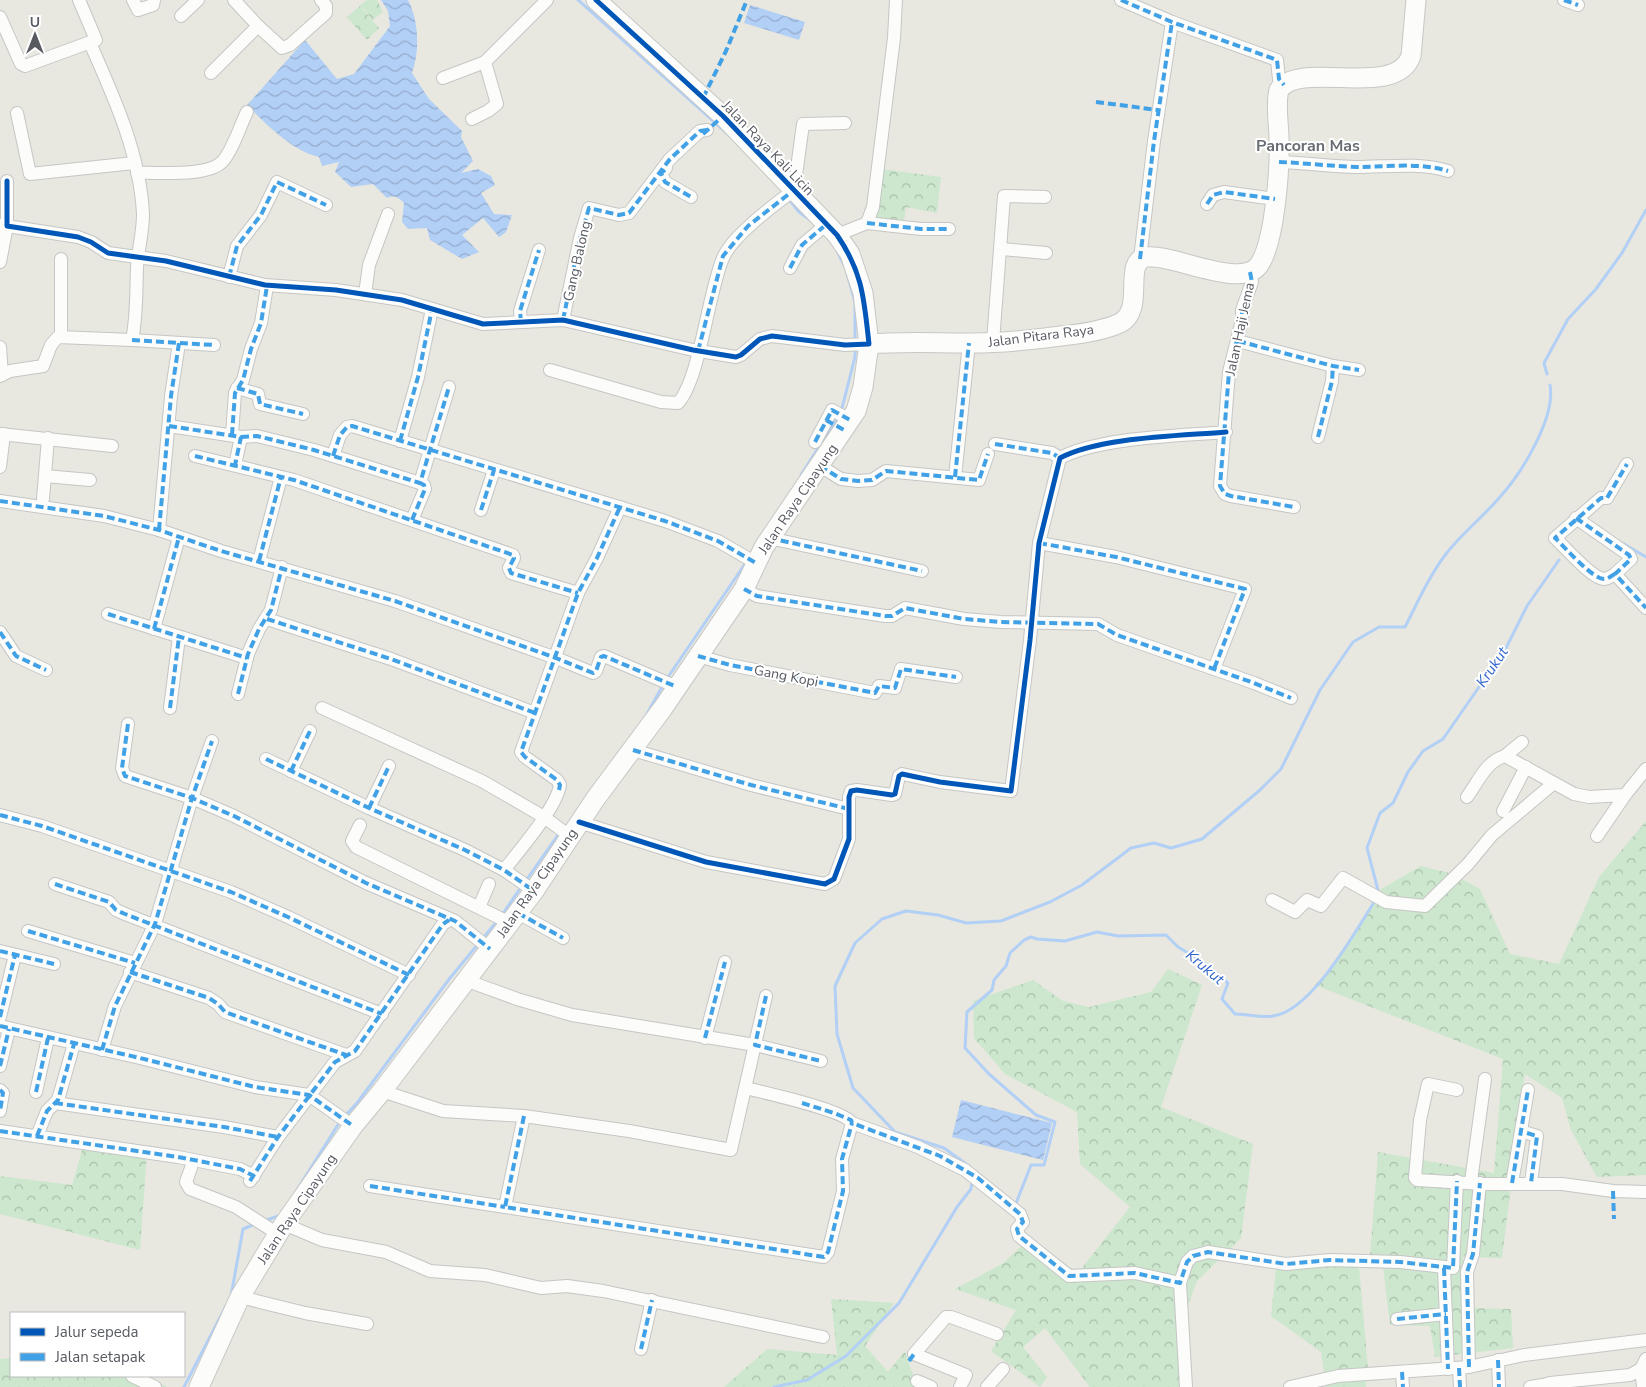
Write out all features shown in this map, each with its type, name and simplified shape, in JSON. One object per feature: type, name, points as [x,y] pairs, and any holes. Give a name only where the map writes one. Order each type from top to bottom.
[{"type":"main road","name":"Jalan Raya Kali Licin","points":[[596,0],[850,254],[860,277],[864,344]]},
{"type":"main road","points":[[1140,259],[1155,258],[1196,268],[1250,272],[1257,267],[1264,256],[1275,199],[1279,162],[1278,95],[1284,84],[1300,78],[1362,78],[1388,75],[1399,70],[1408,62],[1410,56],[1416,0]]},
{"type":"main road","name":"Jalan Pitara Raya","points":[[864,344],[993,342],[1068,335],[1120,323],[1127,318],[1132,309],[1135,268],[1140,259]]},
{"type":"main road","name":"Jalan Raya Cipayung","points":[[199,1387],[240,1297],[276,1228],[351,1124],[382,1091],[465,980],[508,918],[533,890],[633,750],[674,686],[698,656],[744,589],[750,559],[769,538],[820,466],[838,421],[861,396],[864,344]]},
{"type":"street","points":[[0,17],[21,64],[25,66],[90,43],[97,38],[79,0]]},
{"type":"street","points":[[133,0],[138,10],[154,5],[154,0]]},
{"type":"street","points":[[181,16],[198,0]]},
{"type":"street","points":[[234,0],[279,47],[286,48],[326,13],[326,6],[321,0]]},
{"type":"street","points":[[443,78],[485,62],[547,0]]},
{"type":"street","points":[[867,223],[873,208],[894,38],[896,0]]},
{"type":"street","points":[[1121,0],[1172,22],[1277,60],[1279,79],[1284,84]]},
{"type":"street","points":[[1564,0],[1578,5]]},
{"type":"street","points":[[1140,259],[1155,109],[1172,22]]},
{"type":"street","points":[[211,73],[258,26]]},
{"type":"street","points":[[90,43],[116,106],[136,168],[143,216],[142,241],[137,256],[132,340]]},
{"type":"street","points":[[472,119],[497,104],[485,62]]},
{"type":"street","points":[[17,113],[30,174],[136,168],[194,171],[218,165],[227,154],[246,112]]},
{"type":"street","points":[[691,197],[665,182],[661,173],[716,122]]},
{"type":"street","name":"Gang Balong","points":[[563,320],[580,238],[589,208],[619,214],[629,213],[670,159],[700,130],[716,122]]},
{"type":"street","points":[[550,370],[661,402],[675,404],[681,401],[698,351],[723,256],[741,233],[789,194],[803,124],[846,123]]},
{"type":"street","points":[[1279,162],[1356,166],[1381,164],[1425,166],[1448,170]]},
{"type":"street","points":[[0,262],[7,181]]},
{"type":"street","points":[[229,277],[237,246],[261,214],[277,182],[326,205]]},
{"type":"street","points":[[1207,204],[1213,195],[1224,192],[1275,199]]},
{"type":"street","points":[[993,342],[1002,249],[1004,196],[1045,197]]},
{"type":"street","points":[[365,294],[371,260],[388,214]]},
{"type":"street","points":[[790,268],[798,251],[826,229],[867,223],[921,229],[949,229]]},
{"type":"street","points":[[4,225],[78,237],[91,242],[108,253],[137,256],[267,286],[365,294],[402,300],[482,324],[563,320],[698,351],[736,357],[757,341],[772,336],[845,344],[864,344]]},
{"type":"street","points":[[1002,249],[1046,253]]},
{"type":"street","points":[[522,322],[520,311],[539,250]]},
{"type":"street","points":[[60,337],[61,258]]},
{"type":"street","name":"Jalan Haji Jema","points":[[1250,272],[1252,282],[1242,310],[1238,340],[1230,372],[1226,432],[1220,480],[1222,490],[1231,496],[1294,508]]},
{"type":"street","points":[[235,465],[237,436],[234,402],[237,388],[243,380],[250,349],[261,323],[267,286]]},
{"type":"street","points":[[400,441],[416,384],[432,309]]},
{"type":"street","points":[[0,347],[1,376],[10,371],[43,366],[54,340],[60,337],[214,345]]},
{"type":"street","points":[[1238,340],[1333,366],[1360,370]]},
{"type":"street","points":[[158,530],[179,343]]},
{"type":"street","points":[[955,477],[969,343]]},
{"type":"street","points":[[1318,437],[1332,381],[1333,366]]},
{"type":"street","points":[[420,483],[449,387]]},
{"type":"street","points":[[237,388],[258,394],[260,404],[303,414]]},
{"type":"street","points":[[815,442],[838,421]]},
{"type":"street","points":[[169,426],[237,436],[256,436],[333,456],[420,483],[424,485],[425,489],[412,520]]},
{"type":"street","points":[[333,456],[340,435],[347,427],[352,426],[430,448],[494,470],[620,507],[694,532],[750,559]]},
{"type":"street","points":[[1060,458],[1080,449],[1226,432]]},
{"type":"street","points":[[0,467],[2,434],[112,446]]},
{"type":"street","points":[[43,499],[48,438]]},
{"type":"street","points":[[820,466],[841,479],[858,481],[872,480],[886,471],[979,480],[992,449],[1052,453],[1060,458]]},
{"type":"street","points":[[195,456],[282,477],[513,555],[514,558],[509,568],[511,573],[578,593]]},
{"type":"street","points":[[322,708],[471,775],[573,832],[706,862],[825,884],[834,879],[847,847],[850,832],[848,809],[851,791],[895,794],[899,776],[902,774],[940,782],[1011,791],[1039,543],[1060,458]]},
{"type":"street","points":[[1576,518],[1629,554],[1631,559],[1615,574],[1608,578],[1600,578],[1582,565],[1555,538],[1576,518],[1601,498],[1607,498],[1627,464]]},
{"type":"street","points":[[481,510],[494,470]]},
{"type":"street","points":[[45,476],[90,480]]},
{"type":"street","points":[[259,560],[282,477]]},
{"type":"street","points":[[0,502],[104,516],[158,530],[395,600],[556,658],[593,674],[596,672],[601,657],[604,656],[657,677],[674,686]]},
{"type":"street","points":[[509,874],[547,819],[559,790],[560,785],[557,780],[522,755],[578,593],[597,558],[620,507]]},
{"type":"street","points":[[154,629],[179,537]]},
{"type":"street","points":[[769,538],[871,562],[922,571]]},
{"type":"street","points":[[1039,543],[1116,557],[1245,589],[1214,669]]},
{"type":"street","points":[[238,694],[247,658],[259,629],[267,619],[282,567]]},
{"type":"street","points":[[1615,574],[1646,608]]},
{"type":"street","points":[[744,589],[757,596],[845,611],[892,616],[905,608],[964,619],[1031,624],[1098,624],[1117,636],[1254,683],[1291,698]]},
{"type":"street","points":[[108,614],[247,658]]},
{"type":"street","points":[[267,619],[391,659],[535,713]]},
{"type":"street","points":[[0,632],[16,656],[46,670]]},
{"type":"street","points":[[170,708],[179,636]]},
{"type":"street","name":"Gang Kopi","points":[[698,656],[730,665],[875,693],[879,686],[895,688],[901,669],[956,677]]},
{"type":"street","points":[[128,724],[122,773],[192,798],[269,833],[366,883],[455,921],[488,947]]},
{"type":"street","points":[[291,771],[310,731]]},
{"type":"street","points":[[102,1050],[115,1006],[155,924],[192,798],[212,741]]},
{"type":"street","points":[[1467,798],[1488,766],[1496,759],[1506,756],[1522,742]]},
{"type":"street","points":[[633,750],[751,785],[848,809]]},
{"type":"street","points":[[1506,756],[1574,794],[1590,797],[1625,795]]},
{"type":"street","points":[[266,759],[369,808],[465,850],[509,874],[533,890]]},
{"type":"street","points":[[369,808],[389,766]]},
{"type":"street","points":[[1502,811],[1526,767]]},
{"type":"street","points":[[1598,836],[1625,795],[1646,769]]},
{"type":"street","points":[[1272,900],[1295,912],[1307,900],[1321,906],[1343,878],[1386,902],[1425,906],[1468,864],[1492,835],[1554,783]]},
{"type":"street","points":[[0,815],[42,826],[231,892],[409,974]]},
{"type":"street","points":[[360,825],[352,842],[356,848],[478,907],[563,938]]},
{"type":"street","points":[[55,884],[109,902],[116,910],[382,1014]]},
{"type":"street","points":[[478,907],[489,884]]},
{"type":"street","points":[[0,1131],[178,1157],[240,1169],[252,1178],[278,1137],[309,1095],[335,1062],[355,1051],[443,924],[449,920]]},
{"type":"street","points":[[28,931],[133,968],[209,998],[225,1012],[346,1055]]},
{"type":"street","points":[[0,951],[54,964]]},
{"type":"street","points":[[0,1017],[15,955]]},
{"type":"street","points":[[705,1038],[725,962]]},
{"type":"street","points":[[465,980],[517,999],[572,1015],[755,1045],[821,1061]]},
{"type":"street","points":[[382,1091],[443,1111],[524,1116],[629,1131],[731,1150],[766,996]]},
{"type":"street","points":[[0,1066],[5,1027],[254,1087],[309,1095],[351,1124]]},
{"type":"street","points":[[36,1092],[48,1038]]},
{"type":"street","points":[[37,1136],[47,1111],[60,1094],[74,1044]]},
{"type":"street","points":[[1460,1387],[1459,1368],[1467,1272],[1473,1254],[1476,1182],[1485,1079]]},
{"type":"street","points":[[1457,1090],[1428,1084],[1420,1120],[1414,1178],[1420,1181],[1531,1183],[1646,1192]]},
{"type":"street","points":[[746,1088],[802,1102],[847,1118],[852,1123],[918,1147],[965,1170],[978,1178],[1022,1216],[1023,1222],[1017,1229],[1019,1236],[1069,1276],[1134,1274],[1180,1283]]},
{"type":"street","points":[[0,1090],[3,1093],[0,1111]]},
{"type":"street","points":[[1512,1183],[1528,1090]]},
{"type":"street","points":[[55,1103],[224,1127],[278,1137]]},
{"type":"street","points":[[505,1207],[524,1116]]},
{"type":"street","points":[[370,1186],[824,1257],[828,1252],[843,1191],[842,1159],[852,1123]]},
{"type":"street","points":[[1527,1133],[1537,1136],[1531,1183]]},
{"type":"street","points":[[191,1168],[186,1182],[190,1188],[229,1203],[276,1228],[322,1240],[386,1252],[430,1271],[484,1275],[528,1286],[547,1288],[567,1286],[652,1300],[823,1337]]},
{"type":"street","points":[[1186,1387],[1180,1283],[1187,1262],[1193,1256],[1208,1252],[1286,1264],[1330,1260],[1400,1262],[1453,1268],[1457,1182]]},
{"type":"street","points":[[1444,1268],[1446,1314],[1459,1368]]},
{"type":"street","points":[[240,1297],[305,1313],[367,1324]]},
{"type":"street","points":[[641,1349],[652,1300]]},
{"type":"street","points":[[1397,1319],[1446,1314]]},
{"type":"street","points":[[960,1387],[966,1375],[912,1358],[946,1318],[951,1317],[997,1334]]},
{"type":"street","points":[[1290,1387],[1338,1376],[1459,1368],[1524,1355],[1646,1340]]},
{"type":"street","points":[[1498,1360],[1499,1387]]},
{"type":"street","points":[[1539,1386],[1590,1384],[1630,1375],[1644,1364]]},
{"type":"street","points":[[1643,1387],[1644,1364]]},
{"type":"street","points":[[988,1387],[1002,1369]]},
{"type":"street","points":[[1402,1372],[1403,1387]]},
{"type":"street","points":[[134,1377],[155,1387]]},
{"type":"street","points":[[917,1381],[931,1387]]},
{"type":"green space","points":[[367,0],[377,0],[383,12],[373,20],[360,5]]},
{"type":"green space","points":[[360,6],[379,28],[367,40],[347,17]]},
{"type":"green space","points":[[882,169],[941,177],[937,213],[906,207],[904,221],[876,218]]},
{"type":"green space","points":[[1646,821],[1646,1175],[1597,1177],[1571,1130],[1562,1098],[1525,1074],[1502,1258],[1463,1257],[1465,1308],[1511,1309],[1513,1348],[1435,1357],[1430,1326],[1390,1325],[1383,1267],[1369,1269],[1378,1152],[1494,1173],[1503,1059],[1315,985],[1337,961],[1381,889],[1421,866],[1453,874],[1480,889],[1510,954],[1559,964],[1599,877]]},
{"type":"green space","points":[[1168,969],[1202,985],[1161,1107],[1253,1144],[1241,1238],[1197,1281],[1180,1327],[1182,1387],[1090,1387],[1045,1328],[1023,1347],[1047,1377],[1040,1387],[991,1351],[1016,1310],[955,1289],[1002,1264],[1030,1238],[1078,1273],[1130,1207],[1080,1164],[1077,1112],[1005,1074],[974,1038],[973,1001],[1033,980],[1063,1001],[1089,1007],[1151,992]]},
{"type":"green space","points":[[84,1143],[147,1151],[140,1250],[0,1214],[0,1176],[72,1185]]},
{"type":"green space","points":[[1277,1259],[1359,1267],[1368,1368],[1366,1387],[1326,1387],[1321,1352],[1271,1316]]},
{"type":"green space","points":[[831,1299],[894,1303],[865,1346],[888,1372],[905,1351],[917,1387],[724,1387],[767,1349],[837,1355]]},
{"type":"green space","points":[[10,1358],[10,1377],[148,1377],[167,1387],[0,1387],[0,1359]]},
{"type":"water","points":[[381,0],[408,0],[412,8],[417,36],[415,64],[412,73],[429,99],[462,131],[461,137],[473,161],[461,173],[478,169],[491,176],[495,185],[481,193],[494,214],[512,215],[506,232],[499,237],[483,218],[462,235],[479,252],[462,259],[430,240],[427,228],[408,229],[402,222],[404,203],[400,199],[396,197],[387,198],[373,184],[351,187],[335,172],[339,162],[322,166],[319,157],[309,154],[289,143],[247,105],[305,40],[337,79],[354,74],[390,26],[388,11]]},
{"type":"water","points":[[750,5],[805,22],[799,40],[744,23]]},
{"type":"water","points":[[961,1100],[1052,1123],[1043,1160],[952,1137]]},
{"type":"waterway","points":[[578,0],[731,137]]},
{"type":"waterway","points":[[788,198],[799,212],[810,220]]},
{"type":"waterway","points":[[1547,374],[1544,363],[1568,319],[1596,289],[1622,253],[1646,210]]},
{"type":"waterway","points":[[838,253],[844,265]]},
{"type":"waterway","points":[[847,273],[855,302],[855,341]]},
{"type":"waterway","points":[[841,412],[855,357],[855,347]]},
{"type":"waterway","points":[[969,1166],[944,1148],[895,1132],[853,1088],[837,1034],[835,986],[855,943],[882,919],[906,911],[938,915],[966,923],[1001,921],[1050,902],[1082,885],[1131,848],[1154,843],[1171,848],[1202,839],[1260,790],[1281,769],[1320,690],[1353,642],[1379,627],[1405,627],[1440,562],[1459,539],[1508,488],[1535,445],[1548,413],[1550,385]]},
{"type":"waterway","points":[[801,475],[838,417]]},
{"type":"waterway","name":"Krukut","points":[[1624,544],[1646,557]]},
{"type":"waterway","name":"Krukut","points":[[1379,894],[1367,848],[1380,813],[1393,803],[1408,772],[1423,751],[1443,739],[1506,648],[1527,606],[1559,560]]},
{"type":"waterway","points":[[666,680],[747,561]]},
{"type":"waterway","points":[[643,721],[663,685]]},
{"type":"waterway","points":[[525,882],[560,832]]},
{"type":"waterway","points":[[502,915],[521,887]]},
{"type":"waterway","name":"Krukut","points":[[1015,1206],[1031,1165],[1044,1165],[1055,1122],[1036,1115],[989,1074],[965,1048],[967,1012],[992,990],[994,980],[1006,966],[1010,953],[1024,940],[1031,937],[1065,941],[1097,932],[1118,936],[1166,935],[1178,947],[1202,961],[1228,983],[1222,999],[1235,1014],[1273,1016],[1288,1011],[1303,1000],[1317,985],[1332,967],[1376,899]]},
{"type":"waterway","points":[[483,938],[498,920]]},
{"type":"waterway","points":[[345,1116],[357,1103],[450,978],[479,943]]},
{"type":"waterway","points":[[295,1193],[341,1120]]},
{"type":"waterway","points":[[774,1387],[807,1380],[846,1356],[899,1303],[957,1207],[971,1189],[972,1181]]},
{"type":"waterway","points":[[264,1221],[281,1215]]},
{"type":"waterway","points":[[231,1296],[243,1229],[255,1224]]},
{"type":"waterway","points":[[184,1387],[226,1306]]},
{"type":"marked path","points":[[703,98],[726,51],[747,0]]},
{"type":"marked path","points":[[1121,0],[1172,22],[1277,60],[1279,79],[1284,85]]},
{"type":"marked path","points":[[1564,0],[1578,5]]},
{"type":"marked path","points":[[1140,259],[1154,141],[1172,22]]},
{"type":"marked path","points":[[1096,102],[1158,110]]},
{"type":"marked path","points":[[703,134],[723,116]]},
{"type":"marked path","points":[[563,320],[580,238],[589,208],[619,215],[629,213],[670,159],[700,131],[707,130]]},
{"type":"marked path","points":[[1279,162],[1356,167],[1414,166],[1448,171]]},
{"type":"marked path","points":[[665,170],[661,173],[665,182],[691,197]]},
{"type":"marked path","points":[[229,277],[237,246],[261,215],[277,182],[326,205]]},
{"type":"marked path","points":[[698,351],[723,256],[748,226],[794,190]]},
{"type":"marked path","points":[[1207,204],[1213,195],[1224,192],[1275,199]]},
{"type":"marked path","points":[[790,268],[802,245],[828,223]]},
{"type":"marked path","points":[[867,223],[921,229],[949,229]]},
{"type":"marked path","points":[[521,322],[520,311],[539,250]]},
{"type":"marked path","points":[[1250,272],[1252,282],[1242,310],[1242,320],[1229,372],[1220,486],[1225,494],[1231,496],[1294,507]]},
{"type":"marked path","points":[[232,435],[235,393],[243,380],[251,349],[261,323],[267,286]]},
{"type":"marked path","points":[[400,441],[418,377],[432,309]]},
{"type":"marked path","points":[[132,340],[214,345]]},
{"type":"marked path","points":[[1238,341],[1333,366],[1359,370]]},
{"type":"marked path","points":[[159,530],[171,396],[179,343]]},
{"type":"marked path","points":[[955,477],[969,343]]},
{"type":"marked path","points":[[1318,437],[1332,381],[1333,366]]},
{"type":"marked path","points":[[412,520],[425,489],[424,485],[420,483],[449,387]]},
{"type":"marked path","points":[[237,388],[258,394],[260,404],[303,414]]},
{"type":"marked path","points":[[815,442],[832,410],[850,420]]},
{"type":"marked path","points":[[826,420],[844,430]]},
{"type":"marked path","points":[[169,426],[241,437],[235,465]]},
{"type":"marked path","points":[[333,456],[340,435],[347,427],[352,426],[665,521],[718,541],[756,563]]},
{"type":"marked path","points":[[241,437],[257,436],[314,450],[420,483]]},
{"type":"marked path","points":[[995,444],[1052,453],[1060,458]]},
{"type":"marked path","points":[[820,466],[841,479],[858,481],[872,480],[886,471],[979,480],[988,454]]},
{"type":"marked path","points":[[195,456],[294,480],[513,555],[514,558],[509,568],[511,573],[578,593]]},
{"type":"marked path","points":[[1615,574],[1604,579],[1592,573],[1555,538],[1601,498],[1607,498],[1627,464]]},
{"type":"marked path","points":[[481,510],[494,470]]},
{"type":"marked path","points":[[259,561],[281,477]]},
{"type":"marked path","points":[[0,501],[104,516],[159,530],[221,551],[395,601],[593,673],[596,671],[601,657],[604,656],[677,687]]},
{"type":"marked path","points":[[559,790],[560,785],[557,780],[521,752],[578,593],[597,558],[620,507]]},
{"type":"marked path","points":[[1576,518],[1629,555],[1631,559],[1615,574],[1646,608]]},
{"type":"marked path","points":[[154,629],[179,537]]},
{"type":"marked path","points":[[769,538],[922,571]]},
{"type":"marked path","points":[[1039,543],[1116,557],[1245,589],[1214,669]]},
{"type":"marked path","points":[[238,694],[248,654],[259,629],[271,610],[282,567]]},
{"type":"marked path","points":[[744,589],[757,596],[885,616],[892,616],[905,608],[964,619],[1001,622],[1098,624],[1117,635],[1254,683],[1291,698]]},
{"type":"marked path","points":[[108,614],[247,658]]},
{"type":"marked path","points":[[267,619],[391,659],[535,713]]},
{"type":"marked path","points":[[0,632],[16,656],[46,670]]},
{"type":"marked path","points":[[170,708],[179,637]]},
{"type":"marked path","points":[[698,656],[730,665],[875,693],[879,686],[895,688],[901,669],[956,677]]},
{"type":"marked path","points":[[128,724],[122,768],[125,776],[192,798],[234,816],[366,883],[455,921],[490,949]]},
{"type":"marked path","points":[[291,771],[310,731]]},
{"type":"marked path","points":[[102,1050],[115,1006],[155,924],[192,798],[212,741]]},
{"type":"marked path","points":[[633,750],[751,785],[849,809]]},
{"type":"marked path","points":[[266,759],[369,808],[465,850],[504,870],[534,891]]},
{"type":"marked path","points":[[369,808],[389,766]]},
{"type":"marked path","points":[[0,815],[42,826],[231,892],[409,975]]},
{"type":"marked path","points":[[55,884],[109,902],[116,910],[125,914],[382,1014]]},
{"type":"marked path","points":[[518,913],[563,938]]},
{"type":"marked path","points":[[250,1181],[278,1137],[335,1062],[355,1051],[443,924],[449,920]]},
{"type":"marked path","points":[[28,931],[135,963]]},
{"type":"marked path","points":[[0,951],[54,964]]},
{"type":"marked path","points":[[0,1017],[15,955]]},
{"type":"marked path","points":[[705,1038],[725,962]]},
{"type":"marked path","points":[[130,972],[209,998],[225,1012],[346,1055]]},
{"type":"marked path","points":[[766,996],[755,1045],[821,1061]]},
{"type":"marked path","points":[[0,1026],[255,1087],[309,1095],[353,1126]]},
{"type":"marked path","points":[[0,1066],[9,1029]]},
{"type":"marked path","points":[[36,1092],[48,1038]]},
{"type":"marked path","points":[[37,1136],[47,1111],[58,1100],[74,1044]]},
{"type":"marked path","points":[[0,1090],[3,1093],[0,1111]]},
{"type":"marked path","points":[[1512,1183],[1528,1090]]},
{"type":"marked path","points":[[55,1103],[224,1127],[278,1137]]},
{"type":"marked path","points":[[802,1103],[834,1113],[851,1120],[852,1123],[940,1156],[978,1178],[1020,1214],[1023,1222],[1017,1229],[1019,1236],[1069,1276],[1135,1273],[1180,1283],[1187,1262],[1193,1256],[1208,1252],[1286,1264],[1330,1260],[1400,1262],[1453,1268],[1457,1181]]},
{"type":"marked path","points":[[524,1116],[505,1207],[824,1257],[828,1252],[843,1191],[842,1159],[852,1123]]},
{"type":"marked path","points":[[0,1131],[178,1157],[240,1169],[254,1176]]},
{"type":"marked path","points":[[1527,1133],[1537,1136],[1531,1183]]},
{"type":"marked path","points":[[1469,1367],[1467,1272],[1473,1254],[1480,1183]]},
{"type":"marked path","points":[[370,1186],[505,1207]]},
{"type":"marked path","points":[[1613,1191],[1614,1219]]},
{"type":"marked path","points":[[1444,1268],[1448,1369]]},
{"type":"marked path","points":[[641,1349],[652,1300]]},
{"type":"marked path","points":[[1397,1319],[1446,1314]]},
{"type":"marked path","points":[[909,1361],[914,1354]]},
{"type":"marked path","points":[[1498,1360],[1499,1387]]},
{"type":"marked path","points":[[1459,1368],[1460,1387]]},
{"type":"marked path","points":[[1402,1372],[1403,1387]]},
{"type":"cycle path","points":[[7,181],[7,226],[78,237],[91,242],[108,253],[166,261],[265,285],[336,290],[402,300],[483,324],[563,320],[693,350],[736,357],[760,339],[772,336],[845,345],[869,344],[861,287],[852,262],[837,235],[723,116],[596,0]]},
{"type":"cycle path","points":[[579,822],[706,862],[825,884],[834,879],[849,839],[849,797],[851,791],[857,790],[892,795],[895,794],[899,776],[902,774],[940,782],[1011,791],[1030,640],[1039,543],[1060,458],[1077,451],[1118,442],[1164,436],[1226,432]]},
{"type":"district","name":"Pancoran Mas","points":[[1308,146]]}]
